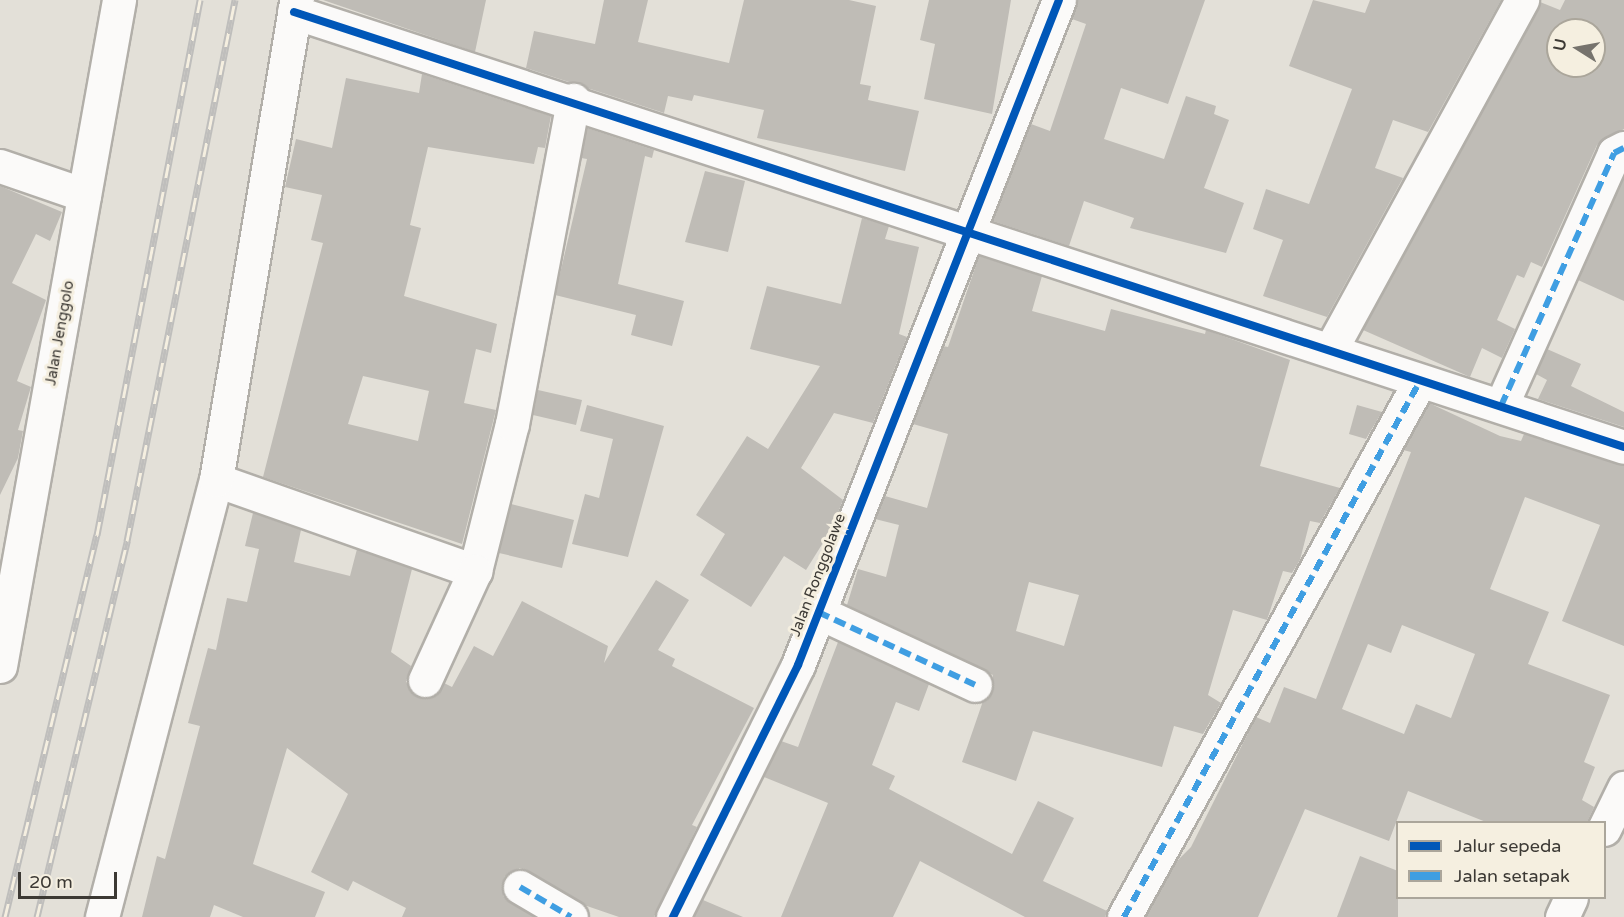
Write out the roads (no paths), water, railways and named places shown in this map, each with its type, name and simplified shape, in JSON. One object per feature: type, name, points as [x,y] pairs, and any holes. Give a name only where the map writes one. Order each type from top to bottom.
[{"type":"street","name":"Jalan Jenggolo","points":[[0,666],[8,577],[84,195],[120,0]]},
{"type":"street","name":"Jalan Ronggolawe","points":[[673,917],[798,665],[965,233],[1059,0]]},
{"type":"street","points":[[1332,347],[1522,0]]},
{"type":"street","points":[[102,917],[216,480],[295,6],[965,233],[1332,347],[1420,381],[1624,447]]},
{"type":"street","points":[[425,680],[475,571],[512,424],[573,100]]},
{"type":"street","points":[[1501,406],[1614,153],[1624,148]]},
{"type":"street","points":[[0,166],[84,195]]},
{"type":"street","points":[[1124,917],[1420,381]]},
{"type":"street","points":[[216,480],[475,571]]},
{"type":"street","points":[[818,612],[975,685]]},
{"type":"street","points":[[1606,826],[1624,788]]},
{"type":"street","points":[[520,887],[571,917]]},
{"type":"street","points":[[1562,917],[1570,899]]},
{"type":"railway","points":[[5,917],[97,535],[200,0]]},
{"type":"railway","points":[[37,917],[127,541],[235,0]]}]
